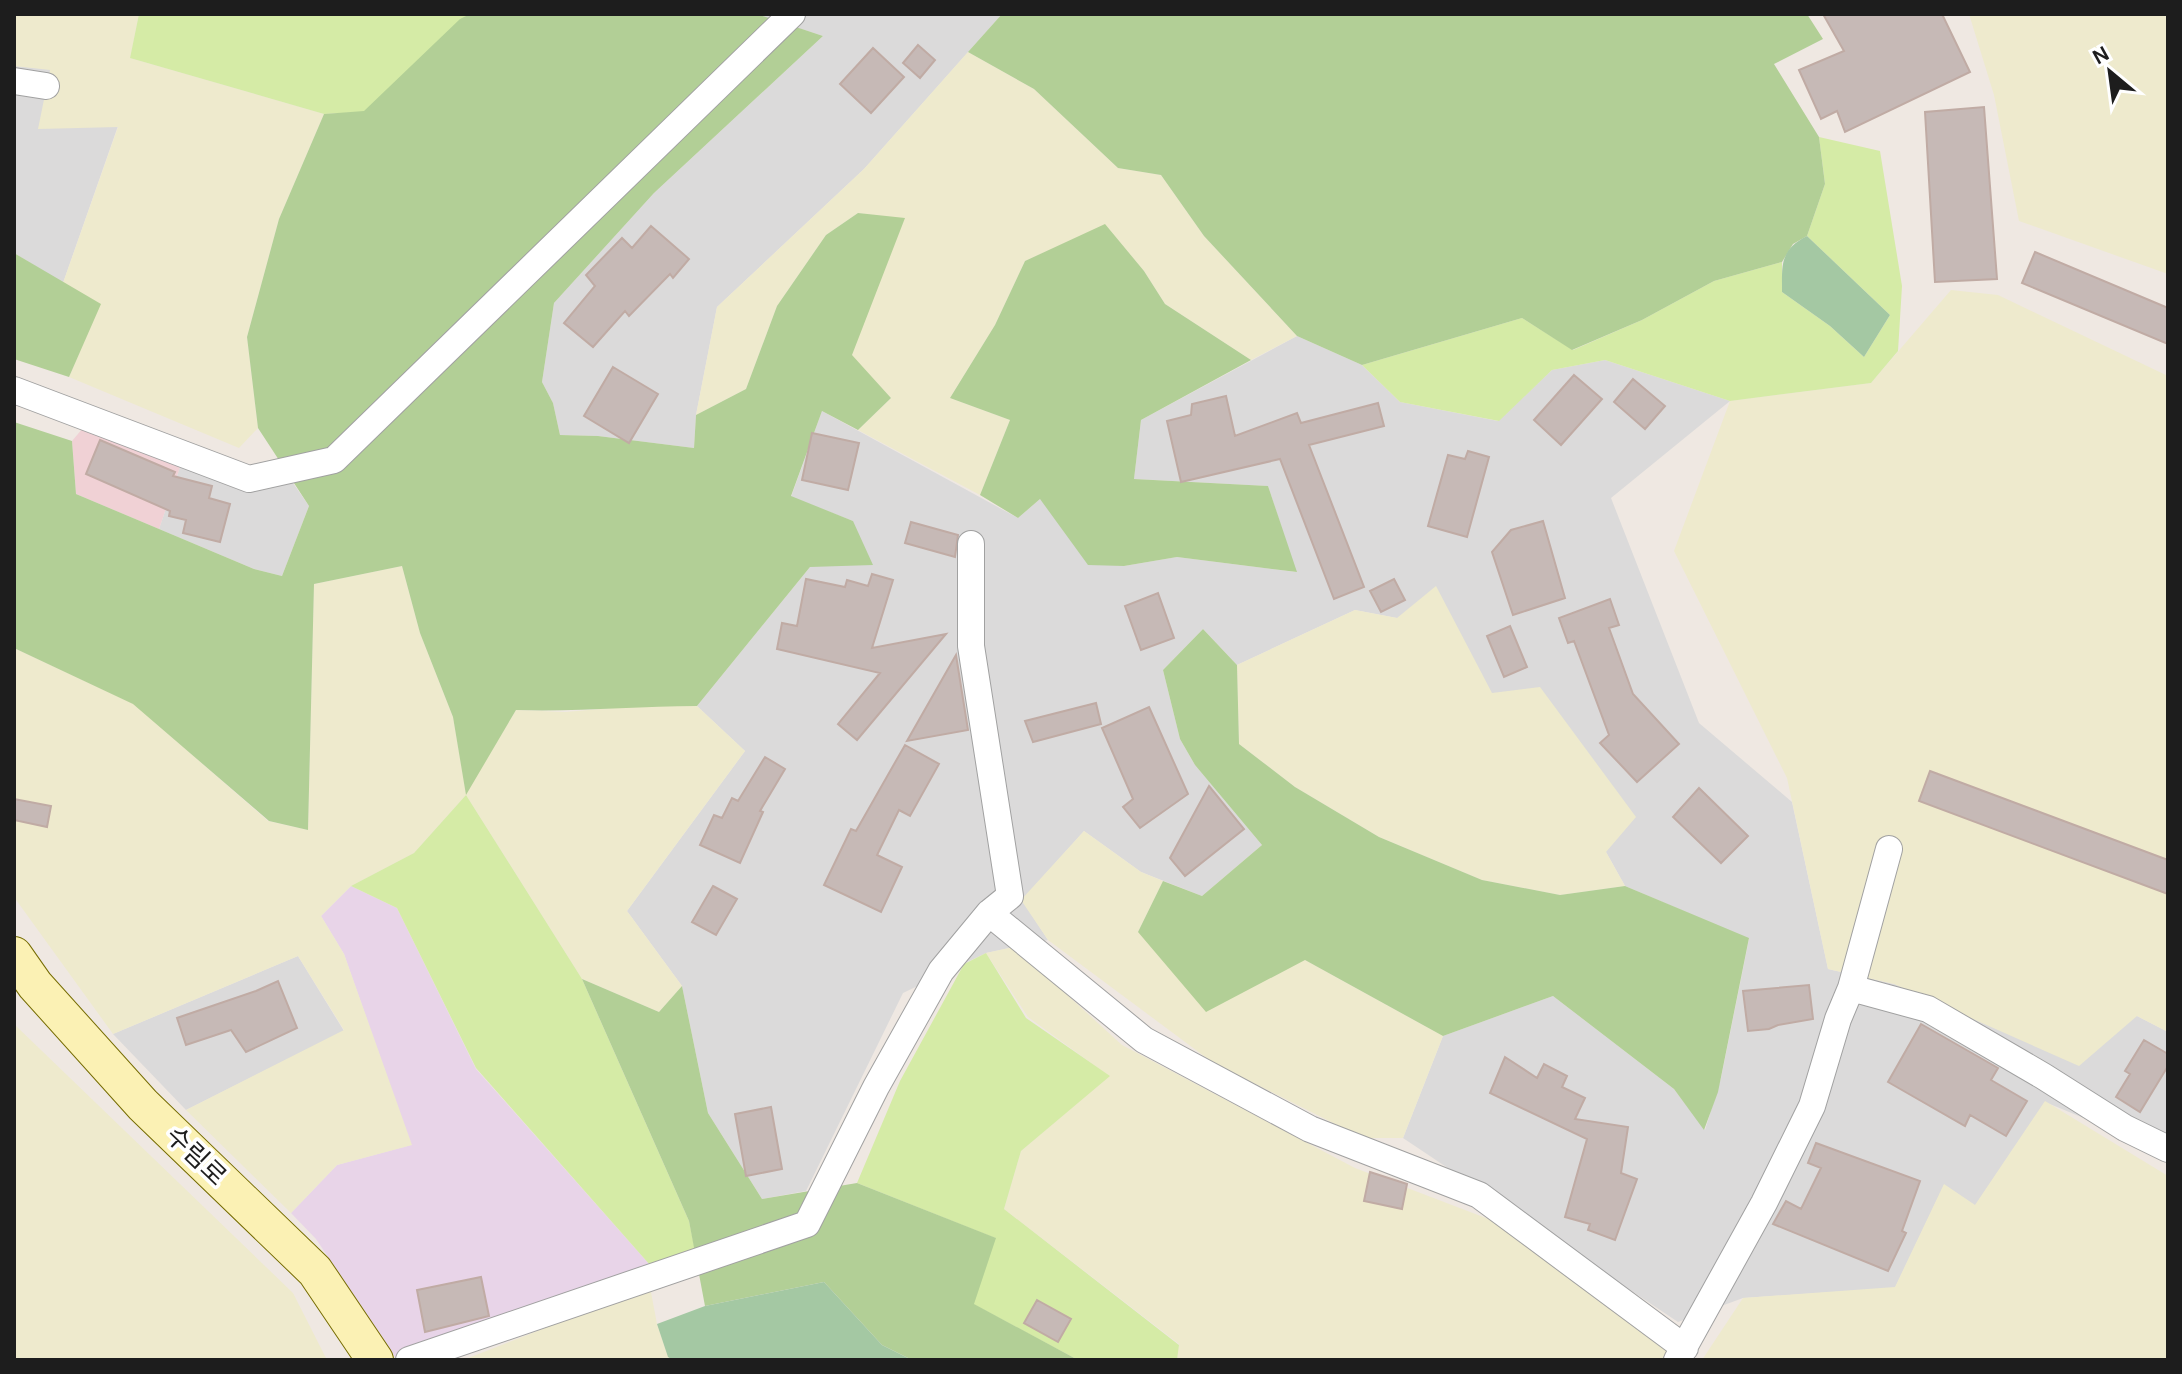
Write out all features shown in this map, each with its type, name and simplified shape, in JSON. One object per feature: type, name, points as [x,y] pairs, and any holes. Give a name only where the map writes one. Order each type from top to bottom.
[{"type":"main road","name":"수림로","points":[[14,955],[24,988],[315,1271],[375,1360]]},
{"type":"street","points":[[14,390],[249,479],[334,460],[792,14]]},
{"type":"street","points":[[14,81],[46,86]]},
{"type":"street","points":[[409,1360],[807,1224],[876,1087],[941,971],[989,913],[1010,896],[971,646],[971,544]]},
{"type":"street","points":[[989,913],[1144,1040],[1310,1129],[1479,1195],[1681,1354],[1764,1203],[1812,1106],[1838,1019],[1851,988],[1889,849]]},
{"type":"street","points":[[1851,988],[1928,1009],[2125,1128],[2168,1149]]},
{"type":"shaded area","points":[[14,14],[139,14],[130,58],[324,114],[279,219],[247,337],[258,428],[239,448],[69,377],[100,304],[63,283],[118,127],[38,129],[50,70],[14,66]]},
{"type":"shaded area","points":[[755,14],[1002,14],[864,169],[717,307],[696,415],[694,448],[598,436],[560,435],[553,403],[542,382],[554,303],[654,193],[823,36]]},
{"type":"shaded area","points":[[1969,14],[2168,14],[2168,274],[2019,221],[1994,95]]},
{"type":"shaded area","points":[[968,52],[1034,89],[1118,168],[1161,175],[1204,236],[1297,336],[1251,360],[1165,304],[1144,271],[1105,225],[1025,261],[995,325],[950,398],[1010,420],[980,495],[858,430],[891,398],[851,355],[904,219],[858,213],[826,235],[777,306],[746,389],[696,415],[717,307],[864,169]]},
{"type":"shaded area","points":[[14,66],[50,69],[118,126],[63,283],[14,253]]},
{"type":"shaded area","points":[[1951,290],[1998,295],[2168,376],[2168,1032],[2137,1016],[2079,1066],[1894,984],[1828,969],[1787,778],[1674,551],[1730,401],[1871,383]]},
{"type":"shaded area","points":[[1297,336],[1362,365],[1400,402],[1498,421],[1552,370],[1605,360],[1730,401],[1611,498],[1699,723],[1792,802],[1828,969],[1894,984],[2137,1016],[2168,1032],[2168,1153],[2045,1102],[1975,1206],[1944,1185],[1895,1288],[1743,1298],[1678,1322],[1403,1138],[1443,1036],[1553,996],[1674,1089],[1705,1130],[1721,1078],[1749,939],[1625,886],[1606,852],[1492,694],[1397,618],[1355,610],[1237,665],[1203,629],[1163,670],[1180,739],[1195,765],[1262,845],[1202,896],[1141,872],[1084,831],[1022,900],[1048,940],[986,953],[903,993],[806,1191],[762,1199],[708,1113],[682,986],[627,911],[745,751],[697,706],[810,567],[853,521],[791,497],[822,411],[1018,518],[1040,499],[1124,566],[1177,557],[1296,572],[1268,486],[1134,479],[1141,420]]},
{"type":"shaded area","points":[[83,428],[181,464],[159,529],[76,494],[72,441]]},
{"type":"shaded area","points":[[181,464],[293,483],[309,506],[282,576],[254,569],[159,529]]},
{"type":"shaded area","points":[[402,566],[420,633],[453,717],[466,793],[516,710],[565,712],[636,706],[697,706],[745,751],[627,911],[682,986],[659,1012],[582,979],[466,795],[414,853],[351,886],[321,916],[344,954],[412,1145],[337,1165],[291,1213],[186,1110],[344,1030],[298,956],[113,1034],[14,897],[14,648],[134,704],[268,821],[308,830],[314,584]]},
{"type":"shaded area","points":[[1436,586],[1492,693],[1540,687],[1636,817],[1606,852],[1625,886],[1560,895],[1482,880],[1379,837],[1295,787],[1239,744],[1237,665],[1355,610],[1397,618]]},
{"type":"shaded area","points":[[1084,831],[1141,872],[1163,881],[1138,932],[1305,960],[1443,1036],[1403,1138],[1363,1138],[1212,1062],[1048,940],[1021,900]]},
{"type":"shaded area","points":[[351,886],[397,908],[476,1069],[650,1265],[395,1357],[316,1239],[291,1213],[337,1165],[411,1145],[344,954],[321,916]]},
{"type":"shaded area","points":[[1027,944],[1029,960],[1122,1045],[1355,1168],[1499,1223],[1670,1353],[1665,1360],[1177,1360],[1179,1344],[1004,1209],[1021,1151],[1109,1076],[1028,1017],[986,953]]},
{"type":"shaded area","points":[[298,956],[344,1031],[186,1110],[113,1034]]},
{"type":"shaded area","points":[[14,1024],[293,1293],[327,1360],[14,1360]]},
{"type":"shaded area","points":[[2045,1101],[2168,1176],[2168,1360],[1702,1360],[1743,1298],[1895,1287],[1944,1184],[1975,1205]]},
{"type":"shaded area","points":[[650,1287],[657,1324],[668,1356],[673,1360],[463,1360]]},
{"type":"green space","points":[[139,14],[470,14],[364,112],[324,114],[130,58]]},
{"type":"green space","points":[[470,14],[757,14],[823,36],[654,193],[554,303],[542,382],[553,403],[560,435],[598,436],[694,448],[696,415],[746,389],[777,306],[826,235],[858,213],[905,218],[852,355],[891,398],[858,430],[822,411],[791,496],[853,521],[873,565],[810,567],[697,706],[516,710],[466,795],[453,717],[420,633],[402,566],[314,584],[308,830],[269,821],[133,704],[14,648],[14,422],[72,441],[76,494],[254,569],[282,576],[309,506],[258,428],[247,337],[279,219],[324,114],[364,111],[460,19]]},
{"type":"green space","points":[[1002,14],[1807,14],[1823,39],[1774,64],[1819,137],[1825,184],[1807,236],[1793,244],[1782,262],[1714,281],[1642,320],[1572,350],[1522,318],[1362,365],[1297,336],[1204,236],[1161,175],[1118,168],[1034,89],[968,52]]},
{"type":"green space","points":[[1819,137],[1880,151],[1902,286],[1898,351],[1871,383],[1730,401],[1605,360],[1552,370],[1499,421],[1400,402],[1362,365],[1522,318],[1573,350],[1642,320],[1714,281],[1782,262],[1782,292],[1830,326],[1864,357],[1890,315],[1807,236],[1825,184]]},
{"type":"green space","points":[[1105,224],[1144,271],[1165,304],[1251,360],[1141,420],[1134,479],[1268,486],[1297,572],[1177,557],[1124,566],[1088,565],[1040,499],[1018,518],[980,495],[1010,420],[950,398],[995,325],[1025,261]]},
{"type":"green space","points":[[1807,236],[1890,315],[1864,357],[1830,326],[1782,292],[1787,252]]},
{"type":"green space","points":[[14,253],[101,304],[69,377],[14,359]]},
{"type":"green space","points":[[1203,629],[1237,665],[1239,744],[1295,787],[1379,837],[1482,880],[1560,895],[1625,886],[1749,938],[1718,1092],[1704,1130],[1674,1089],[1553,996],[1443,1036],[1305,960],[1206,1012],[1138,932],[1163,881],[1202,896],[1262,845],[1195,765],[1180,739],[1163,670]]},
{"type":"green space","points":[[466,795],[582,979],[689,1221],[695,1250],[650,1265],[476,1068],[397,908],[351,886],[414,853]]},
{"type":"green space","points":[[986,953],[1026,1018],[1110,1076],[1021,1151],[1004,1209],[1179,1345],[1177,1360],[1078,1360],[973,1304],[995,1238],[857,1183],[900,1081],[964,964]]},
{"type":"green space","points":[[582,979],[659,1012],[682,986],[708,1113],[762,1199],[857,1183],[996,1238],[974,1304],[1078,1360],[912,1360],[882,1345],[824,1282],[705,1306],[689,1221]]},
{"type":"green space","points":[[824,1282],[882,1345],[912,1360],[673,1360],[668,1357],[657,1324],[705,1306]]},
{"type":"building","points":[[1823,14],[1942,14],[1970,72],[1845,132],[1837,111],[1821,119],[1799,70],[1844,51]]},
{"type":"building","points":[[918,45],[935,60],[920,78],[903,63]]},
{"type":"building","points":[[873,48],[904,77],[871,113],[840,84]]},
{"type":"building","points":[[1984,107],[1997,279],[1935,282],[1925,112]]},
{"type":"building","points":[[651,226],[689,259],[673,278],[670,274],[629,316],[625,311],[593,347],[564,323],[595,286],[586,275],[622,238],[632,248]]},
{"type":"building","points":[[2035,252],[2168,308],[2168,344],[2022,283]]},
{"type":"building","points":[[613,367],[658,394],[629,443],[584,416]]},
{"type":"building","points":[[1574,375],[1602,399],[1561,445],[1534,420]]},
{"type":"building","points":[[1633,379],[1665,406],[1645,429],[1614,402]]},
{"type":"building","points":[[1226,396],[1235,436],[1297,413],[1301,423],[1378,403],[1384,426],[1309,445],[1364,587],[1334,599],[1280,459],[1181,482],[1167,421],[1191,415],[1192,404]]},
{"type":"building","points":[[812,433],[859,443],[848,490],[802,480]]},
{"type":"building","points":[[100,440],[175,472],[173,476],[212,486],[209,498],[230,504],[220,542],[183,533],[186,520],[169,516],[170,511],[86,474]]},
{"type":"building","points":[[1468,451],[1489,457],[1467,537],[1428,526],[1448,455],[1465,459]]},
{"type":"building","points":[[1543,521],[1565,598],[1513,615],[1492,552],[1511,530]]},
{"type":"building","points":[[911,522],[958,535],[955,557],[905,543]]},
{"type":"building","points":[[872,574],[893,580],[872,648],[946,634],[857,740],[838,724],[880,673],[777,649],[782,623],[797,626],[806,579],[845,587],[847,580],[868,586]]},
{"type":"building","points":[[1394,579],[1405,600],[1381,612],[1370,591]]},
{"type":"building","points":[[1158,593],[1174,638],[1141,650],[1125,606]]},
{"type":"building","points":[[1610,599],[1619,625],[1609,628],[1633,694],[1679,744],[1637,782],[1600,743],[1609,735],[1574,641],[1568,643],[1559,618]]},
{"type":"building","points":[[1510,626],[1527,667],[1504,677],[1487,636]]},
{"type":"building","points":[[956,655],[968,730],[907,741]]},
{"type":"building","points":[[1096,703],[1101,724],[1033,742],[1025,721]]},
{"type":"building","points":[[1149,707],[1188,794],[1140,828],[1123,807],[1133,799],[1102,728]]},
{"type":"building","points":[[905,745],[939,764],[910,816],[899,810],[877,855],[902,867],[881,912],[824,885],[851,829],[856,831]]},
{"type":"building","points":[[765,757],[785,769],[760,811],[763,812],[740,863],[700,845],[714,815],[722,818],[732,798],[738,801]]},
{"type":"building","points":[[1930,771],[2168,860],[2168,894],[1919,801]]},
{"type":"building","points":[[1209,786],[1244,829],[1185,876],[1170,858]]},
{"type":"building","points":[[1699,788],[1748,836],[1721,863],[1673,817]]},
{"type":"building","points":[[14,799],[51,806],[47,827],[14,820]]},
{"type":"building","points":[[713,886],[737,899],[716,935],[692,922]]},
{"type":"building","points":[[278,981],[297,1028],[246,1052],[231,1030],[186,1045],[177,1018]]},
{"type":"building","points":[[1809,985],[1813,1019],[1748,1031],[1743,991]]},
{"type":"building","points":[[1921,1024],[1998,1068],[1991,1080],[2027,1101],[2006,1136],[1970,1115],[1965,1126],[1888,1082]]},
{"type":"building","points":[[2144,1040],[2168,1054],[2168,1066],[2140,1112],[2116,1097],[2130,1074],[2125,1071]]},
{"type":"building","points":[[1505,1057],[1537,1078],[1544,1064],[1567,1076],[1562,1087],[1585,1098],[1575,1119],[1628,1127],[1621,1173],[1637,1179],[1615,1240],[1588,1230],[1590,1224],[1565,1217],[1587,1139],[1490,1093]]},
{"type":"building","points":[[771,1107],[782,1169],[746,1176],[735,1114]]},
{"type":"building","points":[[1816,1143],[1920,1181],[1902,1231],[1906,1233],[1888,1271],[1773,1224],[1786,1201],[1801,1209],[1821,1168],[1808,1163]]},
{"type":"building","points":[[1370,1172],[1407,1184],[1402,1209],[1364,1201]]},
{"type":"building","points":[[481,1277],[489,1316],[425,1332],[417,1290]]},
{"type":"building","points":[[1037,1300],[1071,1319],[1058,1342],[1024,1323]]}]
